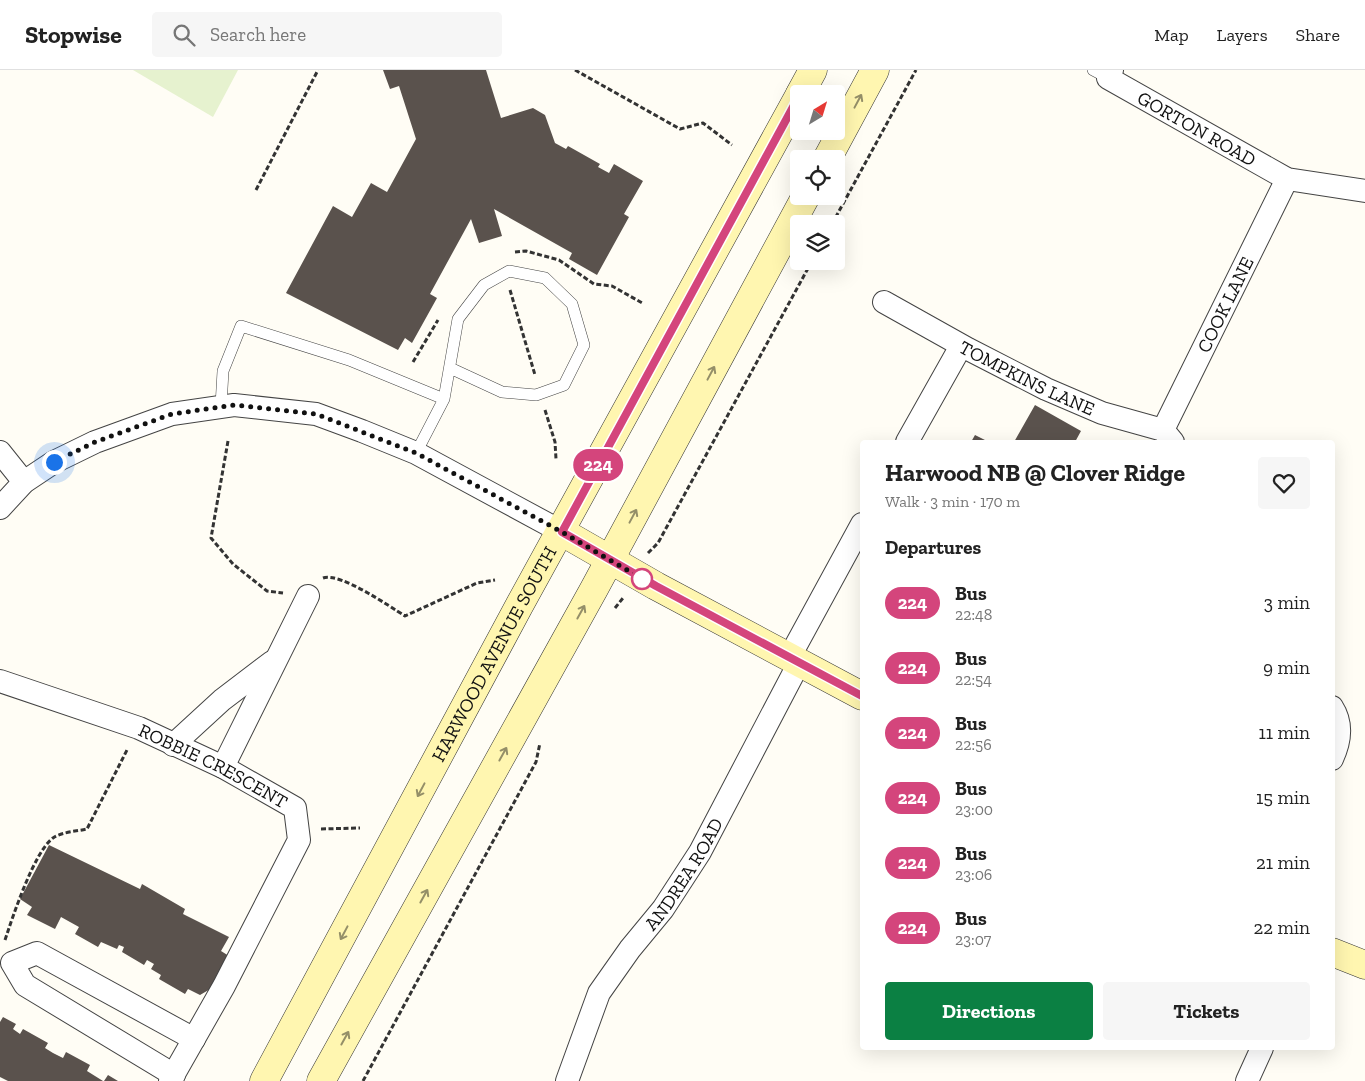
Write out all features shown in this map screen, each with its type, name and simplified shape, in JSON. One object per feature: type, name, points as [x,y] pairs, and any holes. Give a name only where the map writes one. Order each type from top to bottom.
[{"type":"main road","name":"HARWOOD AVENUE SOUTH","points":[[805,85],[813,70]]},
{"type":"main road","points":[[832,150],[875,70]]},
{"type":"main road","name":"HARWOOD AVENUE SOUTH","points":[[264,1081],[519,606],[562,532],[790,112]]},
{"type":"main road","points":[[322,1081],[610,559],[801,205]]},
{"type":"main road","points":[[562,532],[649,583],[860,695]]},
{"type":"main road","points":[[1335,953],[1365,965]]},
{"type":"street","name":"GORTON ROAD","points":[[1104,73],[1287,179]]},
{"type":"street","points":[[1287,179],[1365,191]]},
{"type":"street","name":"COOK LANE","points":[[1168,436],[1287,179]]},
{"type":"street","name":"TOMPKINS LANE","points":[[884,302],[961,346],[1046,389],[1102,413],[1168,436]]},
{"type":"street","points":[[908,440],[961,346]]},
{"type":"street","points":[[0,508],[24,482],[54,462],[95,442],[172,414],[221,406],[268,408],[316,414],[416,453],[562,532]]},
{"type":"street","points":[[0,452],[24,482]]},
{"type":"street","name":"ANDREA ROAD","points":[[566,1081],[599,993],[630,949],[663,909],[700,852],[860,528]]},
{"type":"street","points":[[224,767],[308,596]]},
{"type":"street","points":[[173,744],[222,700],[275,660]]},
{"type":"street","name":"ROBBIE CRESCENT","points":[[0,681],[139,728],[224,767],[295,808],[299,840],[224,986],[172,1078],[25,985],[12,963]]},
{"type":"street","points":[[1335,712],[1339,718],[1339,744],[1335,753]]},
{"type":"street","points":[[12,963],[37,953],[194,1039]]},
{"type":"street","points":[[1247,1081],[1261,1050]]},
{"type":"lane","points":[[416,453],[444,399],[458,319],[484,285],[509,271],[545,278],[572,304],[584,345],[564,385],[536,395],[502,392],[450,368]]},
{"type":"lane","points":[[221,406],[223,371],[241,326],[349,360],[444,399]]},
{"type":"path","points":[[256,190],[318,70]]},
{"type":"path","points":[[575,70],[680,129],[704,123],[732,145]]},
{"type":"path","points":[[837,215],[916,70]]},
{"type":"path","points":[[650,548],[658,543],[807,270]]},
{"type":"path","points":[[505,274],[555,442],[556,459]]},
{"type":"path","points":[[228,441],[211,538],[233,564],[266,591],[308,596],[324,576],[351,584],[405,616],[477,583],[495,580]]},
{"type":"path","points":[[608,613],[620,605]]},
{"type":"path","points":[[12,963],[2,948],[19,899],[41,854],[53,837],[87,829],[139,728]]},
{"type":"path","points":[[363,1081],[536,762],[543,733]]},
{"type":"path","points":[[297,829],[360,828]]},
{"type":"green space","points":[[133,70],[238,70],[213,117]]},
{"type":"building","points":[[383,70],[486,70],[501,118],[533,108],[545,115],[555,143],[566,149],[568,146],[600,164],[598,167],[609,173],[614,164],[643,181],[624,214],[629,217],[597,275],[569,259],[572,253],[494,209],[502,236],[479,243],[471,219],[430,294],[437,298],[412,343],[405,338],[398,350],[286,293],[333,206],[352,217],[371,183],[387,192],[416,139],[399,86],[390,89]]},
{"type":"building","points":[[1035,405],[1081,431],[1076,440],[1015,440]]},
{"type":"building","points":[[975,435],[985,440],[972,440]]},
{"type":"building","points":[[49,845],[140,889],[142,884],[185,909],[183,914],[229,937],[221,951],[229,956],[212,988],[200,995],[188,989],[185,994],[159,979],[161,975],[151,969],[154,964],[147,960],[144,965],[122,952],[124,947],[119,945],[117,949],[101,942],[98,947],[75,934],[79,927],[61,917],[55,929],[27,915],[32,907],[20,899]]},
{"type":"building","points":[[3,1017],[16,1024],[13,1029],[20,1034],[23,1029],[48,1043],[45,1048],[53,1053],[63,1058],[66,1052],[90,1065],[87,1071],[103,1081],[8,1081],[0,1077],[0,1022]]},
{"type":"building","points":[[108,1075],[118,1081],[104,1081]]},
{"type":"bus line","name":"224","points":[[790,113],[562,532],[656,586],[860,695]]},
{"type":"route","points":[[54,462],[95,442],[172,414],[234,405],[316,414],[416,453],[515,509],[529,514],[562,532],[646,581],[642,579]]}]
